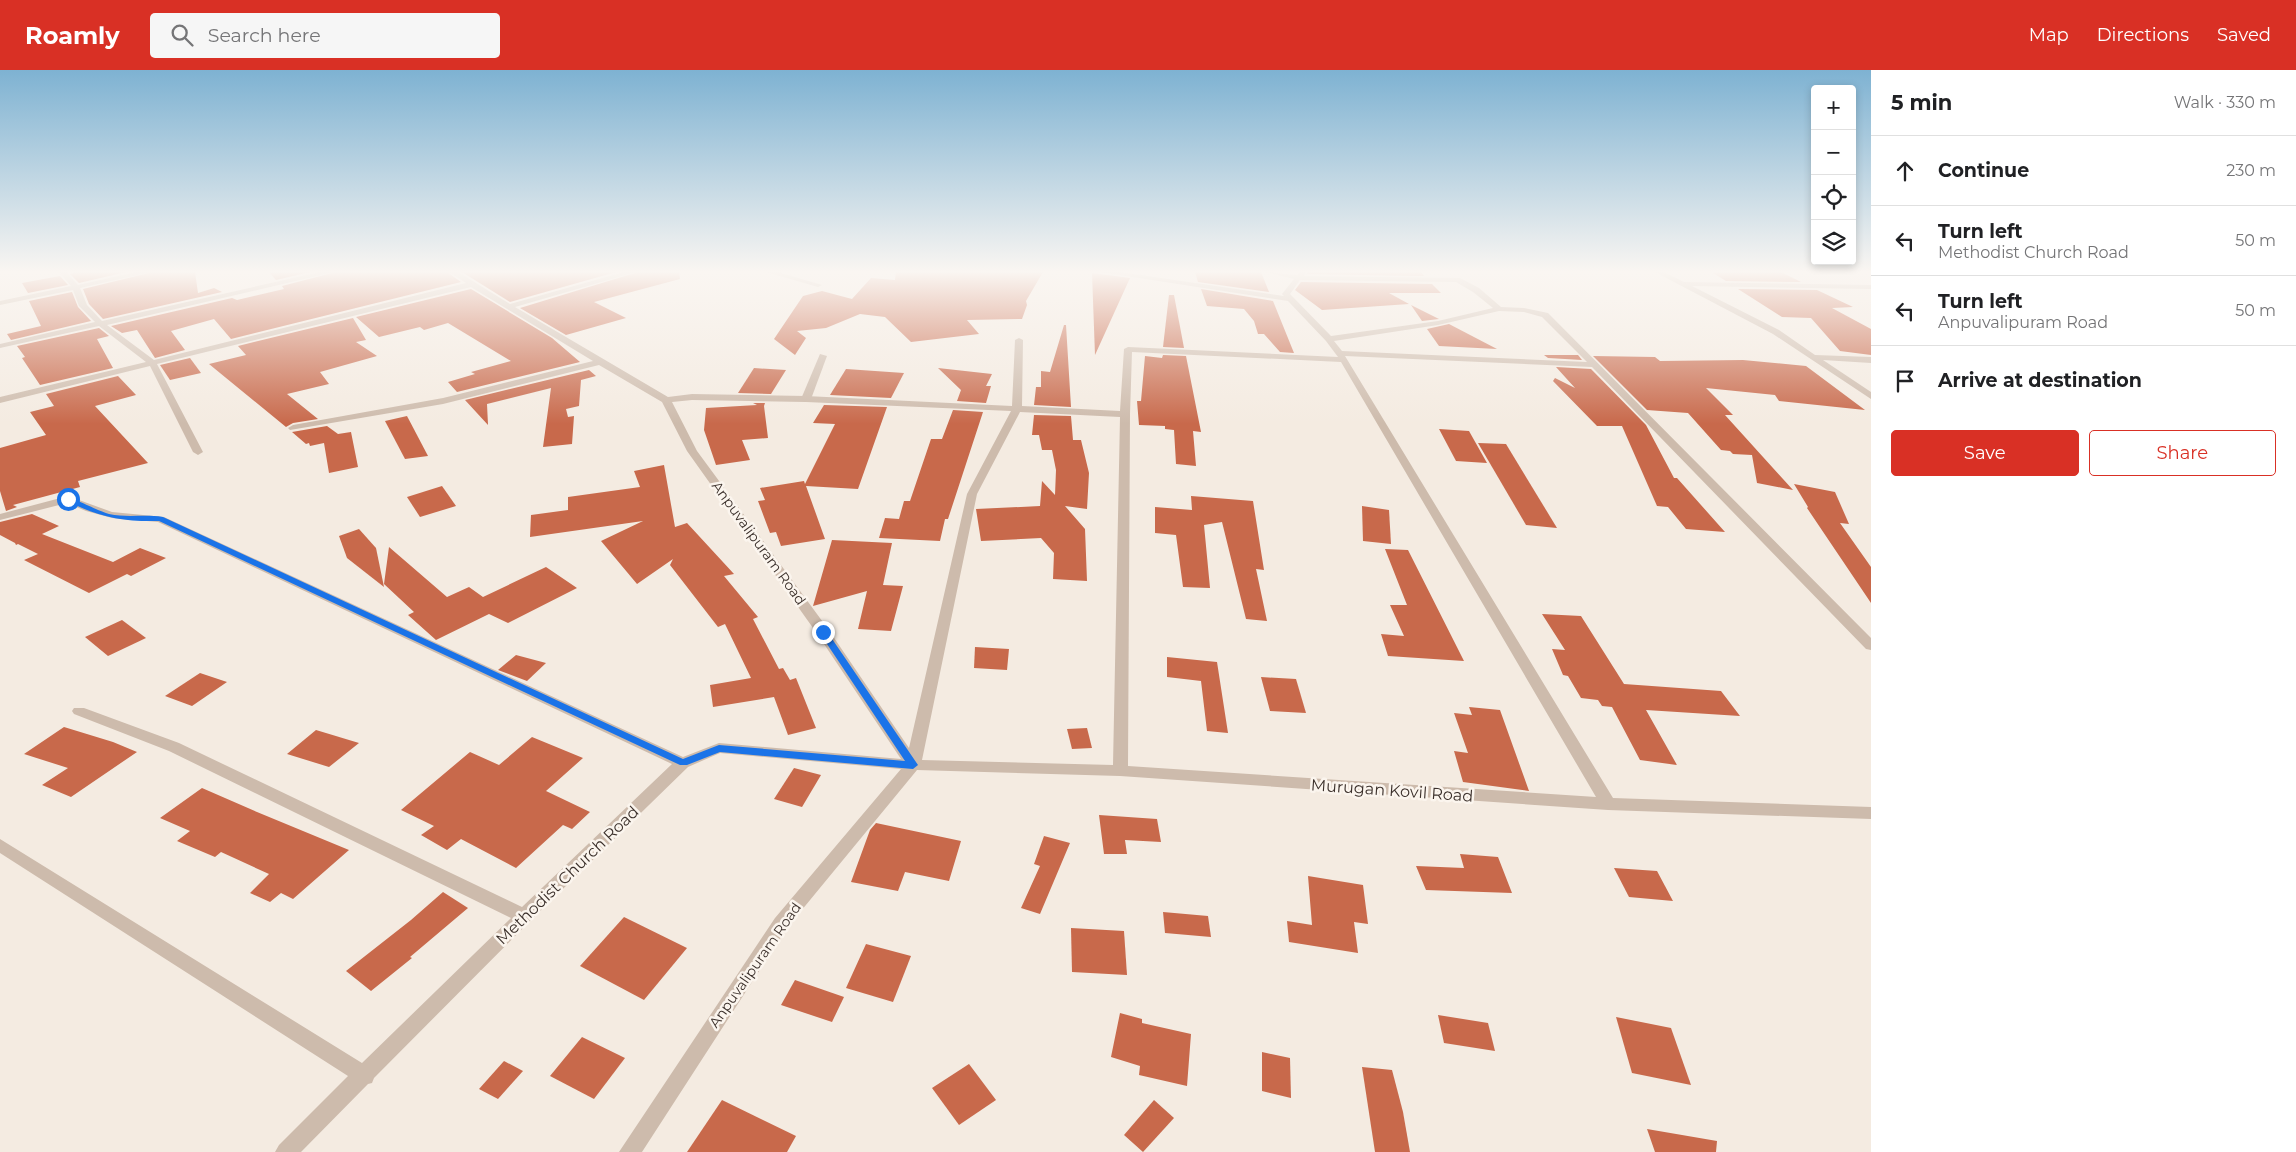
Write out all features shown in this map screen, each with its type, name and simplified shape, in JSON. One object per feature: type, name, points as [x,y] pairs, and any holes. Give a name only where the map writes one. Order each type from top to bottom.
[{"type":"street","points":[[0,346],[108,322]]},
{"type":"street","points":[[0,400],[314,322]]},
{"type":"street","points":[[537,322],[666,400],[692,397],[806,399],[1125,414]]},
{"type":"street","points":[[1313,322],[1329,339],[1342,357],[1608,804]]},
{"type":"street","points":[[1329,339],[1440,322]]},
{"type":"street","points":[[1552,322],[1871,646]]},
{"type":"street","points":[[1758,322],[1776,332],[1871,396]]},
{"type":"street","points":[[101,324],[152,362],[198,452]]},
{"type":"street","points":[[913,765],[972,494],[1016,409],[1019,340]]},
{"type":"street","points":[[1120,771],[1125,414],[1128,349],[1595,365]]},
{"type":"street","points":[[806,399],[823,356]]},
{"type":"street","points":[[1812,357],[1871,360]]},
{"type":"street","points":[[293,428],[443,401],[600,362]]},
{"type":"street","name":"Anpuvalipuram Road","points":[[630,1152],[781,923],[913,765],[823,632],[692,451],[666,400]]},
{"type":"street","points":[[0,517],[68,499],[88,510],[110,516],[132,519],[160,519],[683,763]]},
{"type":"street","points":[[79,711],[174,746],[524,916]]},
{"type":"street","name":"Methodist Church Road","points":[[286,1152],[365,1076],[524,916],[683,763],[719,748],[913,765]]},
{"type":"street","name":"Murugan Kovil Road","points":[[913,765],[1120,771],[1608,804],[1871,813]]},
{"type":"street","points":[[0,845],[365,1076]]},
{"type":"building","points":[[39,322],[85,322],[11,340],[7,334],[41,326]]},
{"type":"building","points":[[126,322],[201,322],[171,331],[185,350],[155,358],[137,330],[122,333],[111,326]]},
{"type":"building","points":[[217,322],[298,322],[231,339]]},
{"type":"building","points":[[335,322],[356,322],[366,340],[356,342],[377,356],[320,372],[329,384],[287,394],[318,419],[293,423],[286,427],[209,364],[246,355],[238,346]]},
{"type":"building","points":[[362,322],[526,322],[552,338],[580,362],[457,392],[448,382],[475,374],[471,372],[511,361],[448,323],[424,330],[420,327],[379,337]]},
{"type":"building","points":[[545,322],[610,322],[566,335]]},
{"type":"building","points":[[785,322],[839,322],[826,328],[797,331],[806,338],[795,355],[774,339]]},
{"type":"building","points":[[891,322],[969,322],[979,334],[911,342]]},
{"type":"building","points":[[1094,322],[1110,322],[1095,355]]},
{"type":"building","points":[[1166,322],[1179,322],[1184,348],[1163,347]]},
{"type":"building","points":[[1254,322],[1282,322],[1294,353],[1280,352],[1264,334],[1258,334]]},
{"type":"building","points":[[1815,322],[1859,322],[1871,329],[1871,355],[1840,351]]},
{"type":"building","points":[[1449,324],[1497,349],[1439,346],[1427,329]]},
{"type":"building","points":[[1064,325],[1066,325],[1071,407],[1034,405],[1036,387],[1041,387],[1041,371],[1050,372]]},
{"type":"building","points":[[99,328],[109,336],[97,339],[113,368],[40,385],[22,358],[25,357],[17,346]]},
{"type":"building","points":[[1163,355],[1186,356],[1201,432],[1193,431],[1196,466],[1176,464],[1174,430],[1165,429],[1165,426],[1139,425],[1137,401],[1141,401],[1145,356],[1162,358]]},
{"type":"building","points":[[1544,355],[1578,355],[1582,360],[1548,358]]},
{"type":"building","points":[[1593,356],[1655,357],[1660,361],[1743,360],[1806,366],[1865,410],[1779,401],[1775,395],[1706,388],[1733,415],[1725,415],[1793,490],[1757,483],[1752,455],[1733,454],[1730,451],[1721,450],[1688,413],[1647,410]]},
{"type":"building","points":[[190,358],[201,373],[170,380],[160,365]]},
{"type":"building","points":[[1556,367],[1591,369],[1646,425],[1674,478],[1677,478],[1725,532],[1686,529],[1668,507],[1657,506],[1622,426],[1597,426],[1553,381],[1555,378],[1575,388]]},
{"type":"building","points":[[754,368],[786,370],[771,394],[738,393]]},
{"type":"building","points":[[938,368],[992,374],[986,386],[991,386],[986,403],[957,401],[961,390]]},
{"type":"building","points":[[846,369],[904,373],[891,398],[830,395]]},
{"type":"building","points":[[589,370],[596,376],[581,380],[579,406],[566,409],[568,417],[574,416],[572,444],[543,447],[551,388],[487,404],[488,425],[465,400]]},
{"type":"building","points":[[118,376],[136,395],[95,406],[148,463],[78,481],[80,487],[13,505],[17,507],[6,511],[0,491],[0,448],[46,435],[30,412],[54,406],[46,394]]},
{"type":"building","points":[[753,403],[765,403],[768,438],[742,440],[750,460],[716,465],[704,430],[706,408],[757,405]]},
{"type":"building","points":[[824,405],[887,407],[858,489],[806,486],[825,539],[781,546],[776,532],[770,533],[758,501],[765,500],[760,488],[804,481],[805,484],[835,424],[813,423]]},
{"type":"building","points":[[953,410],[983,412],[948,519],[945,519],[940,541],[879,538],[885,518],[899,519],[904,501],[910,501],[931,439],[942,439]]},
{"type":"building","points":[[1034,415],[1071,416],[1073,440],[1081,440],[1089,473],[1087,509],[1065,506],[1085,529],[1087,581],[1053,579],[1054,553],[1041,538],[981,541],[976,509],[1040,506],[1042,481],[1055,495],[1056,470],[1052,450],[1042,450],[1039,435],[1032,435]]},
{"type":"building","points":[[407,416],[428,456],[405,459],[385,421]]},
{"type":"building","points":[[327,426],[338,434],[351,432],[358,467],[329,473],[324,443],[310,446],[309,443],[306,444],[292,432]]},
{"type":"building","points":[[1439,429],[1469,431],[1487,463],[1456,461]]},
{"type":"building","points":[[1478,443],[1506,444],[1557,528],[1526,525]]},
{"type":"building","points":[[664,465],[675,527],[687,523],[734,574],[724,576],[758,617],[753,619],[779,669],[783,668],[790,680],[796,678],[816,728],[788,735],[774,697],[713,707],[710,685],[751,678],[725,624],[718,627],[670,565],[673,559],[637,584],[601,541],[643,521],[530,537],[531,515],[568,510],[568,497],[640,487],[634,471]]},
{"type":"building","points":[[1794,484],[1835,492],[1849,524],[1840,523],[1871,567],[1871,603],[1807,508]]},
{"type":"building","points":[[442,486],[456,506],[420,517],[407,497]]},
{"type":"building","points":[[1191,496],[1253,501],[1264,570],[1256,569],[1267,621],[1246,619],[1222,522],[1204,525],[1210,588],[1183,587],[1176,535],[1155,533],[1155,507],[1192,510]]},
{"type":"building","points":[[1362,506],[1389,510],[1391,544],[1363,541]]},
{"type":"building","points":[[32,514],[59,526],[42,534],[113,562],[140,548],[166,558],[131,576],[127,574],[89,593],[24,560],[38,554],[18,544],[16,545],[0,535],[0,522]]},
{"type":"building","points":[[359,529],[376,548],[384,587],[347,558],[339,536]]},
{"type":"building","points":[[832,540],[892,543],[883,585],[903,586],[891,631],[858,629],[867,591],[813,606]]},
{"type":"building","points":[[389,547],[447,597],[469,587],[483,597],[546,567],[577,588],[508,623],[489,614],[436,640],[408,615],[414,612],[384,584]]},
{"type":"building","points":[[1385,549],[1408,550],[1464,661],[1388,656],[1381,634],[1404,636],[1390,605],[1407,605]]},
{"type":"building","points":[[1542,614],[1581,616],[1624,684],[1721,691],[1740,716],[1646,710],[1677,765],[1640,760],[1612,707],[1602,706],[1598,700],[1581,698],[1568,676],[1563,675],[1552,649],[1565,650]]},
{"type":"building","points":[[122,620],[146,638],[108,656],[85,637]]},
{"type":"building","points":[[975,647],[1009,649],[1007,670],[974,668]]},
{"type":"building","points":[[516,655],[546,663],[527,681],[498,670]]},
{"type":"building","points":[[1167,657],[1217,662],[1228,733],[1207,731],[1201,681],[1167,677]]},
{"type":"building","points":[[200,673],[227,682],[192,706],[165,696]]},
{"type":"building","points":[[1261,677],[1296,679],[1306,713],[1270,711]]},
{"type":"building","points":[[1469,707],[1500,710],[1529,791],[1463,782],[1454,751],[1468,753],[1454,713],[1472,715]]},
{"type":"building","points":[[64,727],[113,742],[137,752],[71,797],[42,785],[68,768],[24,754]]},
{"type":"building","points":[[1087,728],[1092,748],[1072,749],[1067,729]]},
{"type":"building","points":[[316,730],[359,743],[329,767],[287,754]]},
{"type":"building","points":[[532,737],[583,758],[546,791],[590,812],[572,829],[563,825],[516,868],[461,839],[447,850],[421,835],[434,826],[401,810],[470,752],[499,765]]},
{"type":"building","points":[[794,768],[821,775],[802,807],[774,799]]},
{"type":"building","points":[[202,788],[349,850],[293,899],[281,893],[270,902],[250,893],[269,874],[221,852],[215,857],[177,841],[190,831],[160,818]]},
{"type":"building","points":[[1099,815],[1157,819],[1161,842],[1125,840],[1127,854],[1104,854]]},
{"type":"building","points":[[876,823],[961,841],[949,881],[905,872],[898,891],[851,882],[870,830]]},
{"type":"building","points":[[1044,836],[1070,843],[1040,914],[1021,908],[1040,866],[1034,864]]},
{"type":"building","points":[[1460,854],[1498,857],[1512,893],[1426,890],[1416,866],[1464,868]]},
{"type":"building","points":[[1614,868],[1657,871],[1673,901],[1629,897]]},
{"type":"building","points":[[1308,876],[1363,885],[1368,924],[1354,922],[1358,953],[1289,942],[1287,921],[1312,925]]},
{"type":"building","points":[[443,892],[468,908],[410,957],[412,958],[371,991],[346,971],[411,920]]},
{"type":"building","points":[[1163,912],[1208,916],[1211,937],[1165,933]]},
{"type":"building","points":[[624,917],[687,948],[644,1000],[580,966]]},
{"type":"building","points":[[1071,928],[1124,931],[1127,975],[1072,972]]},
{"type":"building","points":[[866,944],[911,956],[893,1002],[846,988]]},
{"type":"building","points":[[795,980],[844,997],[832,1022],[781,1005]]},
{"type":"building","points":[[1120,1013],[1142,1019],[1142,1023],[1191,1034],[1187,1086],[1139,1075],[1140,1066],[1111,1057]]},
{"type":"building","points":[[1438,1015],[1488,1023],[1495,1051],[1444,1043]]},
{"type":"building","points":[[1616,1017],[1671,1028],[1691,1085],[1632,1073]]},
{"type":"building","points":[[582,1037],[625,1058],[594,1099],[550,1076]]},
{"type":"building","points":[[1262,1052],[1290,1058],[1291,1098],[1262,1091]]},
{"type":"building","points":[[504,1061],[523,1071],[498,1099],[479,1089]]},
{"type":"building","points":[[969,1064],[996,1100],[959,1125],[932,1088]]},
{"type":"building","points":[[1362,1067],[1392,1070],[1403,1112],[1410,1152],[1375,1152]]},
{"type":"building","points":[[722,1100],[796,1136],[787,1152],[687,1152]]},
{"type":"building","points":[[1154,1100],[1174,1118],[1143,1152],[1124,1135]]},
{"type":"building","points":[[1647,1129],[1717,1141],[1716,1152],[1655,1152]]},
{"type":"route","points":[[68,499],[88,510],[110,516],[132,519],[160,519],[683,763],[719,748],[913,765],[823,632]]}]
